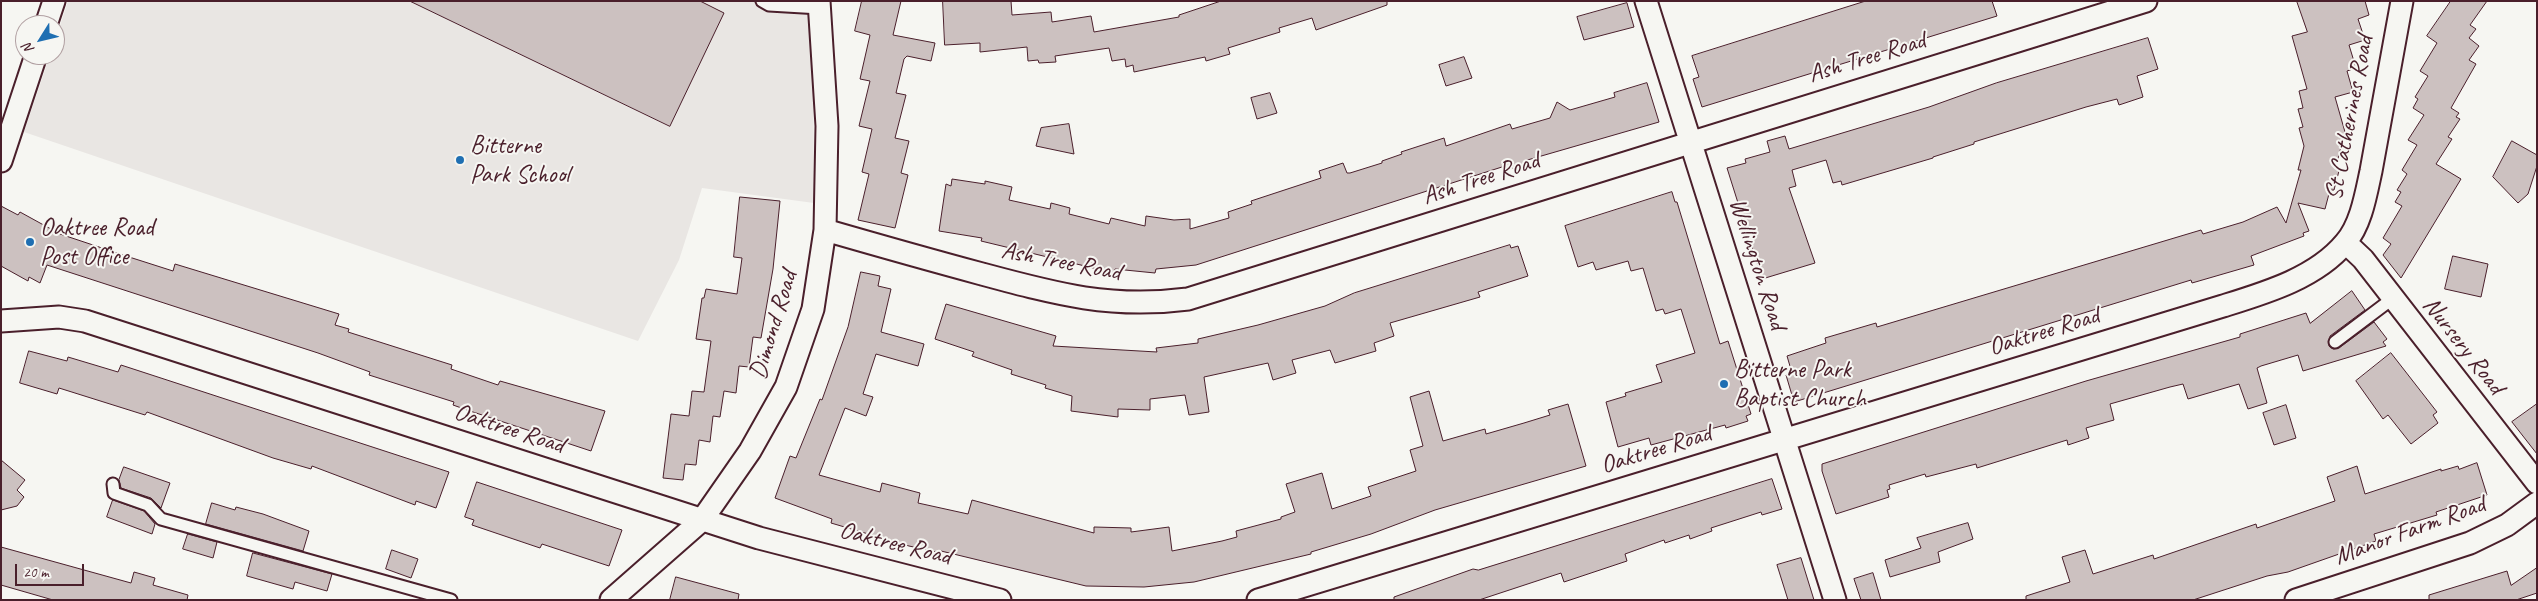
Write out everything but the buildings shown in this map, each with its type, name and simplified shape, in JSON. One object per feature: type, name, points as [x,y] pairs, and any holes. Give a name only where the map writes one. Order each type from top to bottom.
[{"type":"street","points":[[49,15],[54,1]]},
{"type":"street","name":"Wellington Road","points":[[1646,1],[1835,600]]},
{"type":"street","name":"Ash Tree Road","points":[[825,230],[1064,296],[1118,303],[1152,304],[1200,297],[1689,142],[2146,1]]},
{"type":"street","name":"St Catherines Road","points":[[2346,243],[2366,195],[2402,1]]},
{"type":"street","name":"Dimond Road","points":[[611,600],[702,520],[750,451],[786,387],[813,309],[825,230],[828,126],[819,5]]},
{"type":"street","points":[[1,161],[33,65]]},
{"type":"street","name":"Nursery Road","points":[[2346,243],[2362,260],[2537,483]]},
{"type":"street","name":"Oaktree Road","points":[[1258,600],[2272,290],[2327,260],[2346,243]]},
{"type":"street","name":"Oaktree Road","points":[[1,321],[59,317],[85,321],[760,538],[1000,600]]},
{"type":"street","name":"Manor Farm Road","points":[[2296,600],[2470,543],[2507,525],[2537,503]]},
{"type":"lane","points":[[762,1],[769,5],[819,5]]},
{"type":"lane","points":[[2334,342],[2392,298]]},
{"type":"lane","points":[[113,484],[114,493],[148,505],[161,519],[452,600]]},
{"type":"shaded area","name":"Bitterne Park School","points":[[68,1],[813,1],[814,203],[702,188],[679,260],[638,341],[24,132],[47,65],[65,65],[65,15],[63,15]]},
{"type":"place","name":"Bitterne Park School","points":[[460,160]]},
{"type":"place","name":"Oaktree Road Post Office","points":[[30,242]]},
{"type":"place","name":"Bitterne Park Baptist Church","points":[[1724,384]]}]
